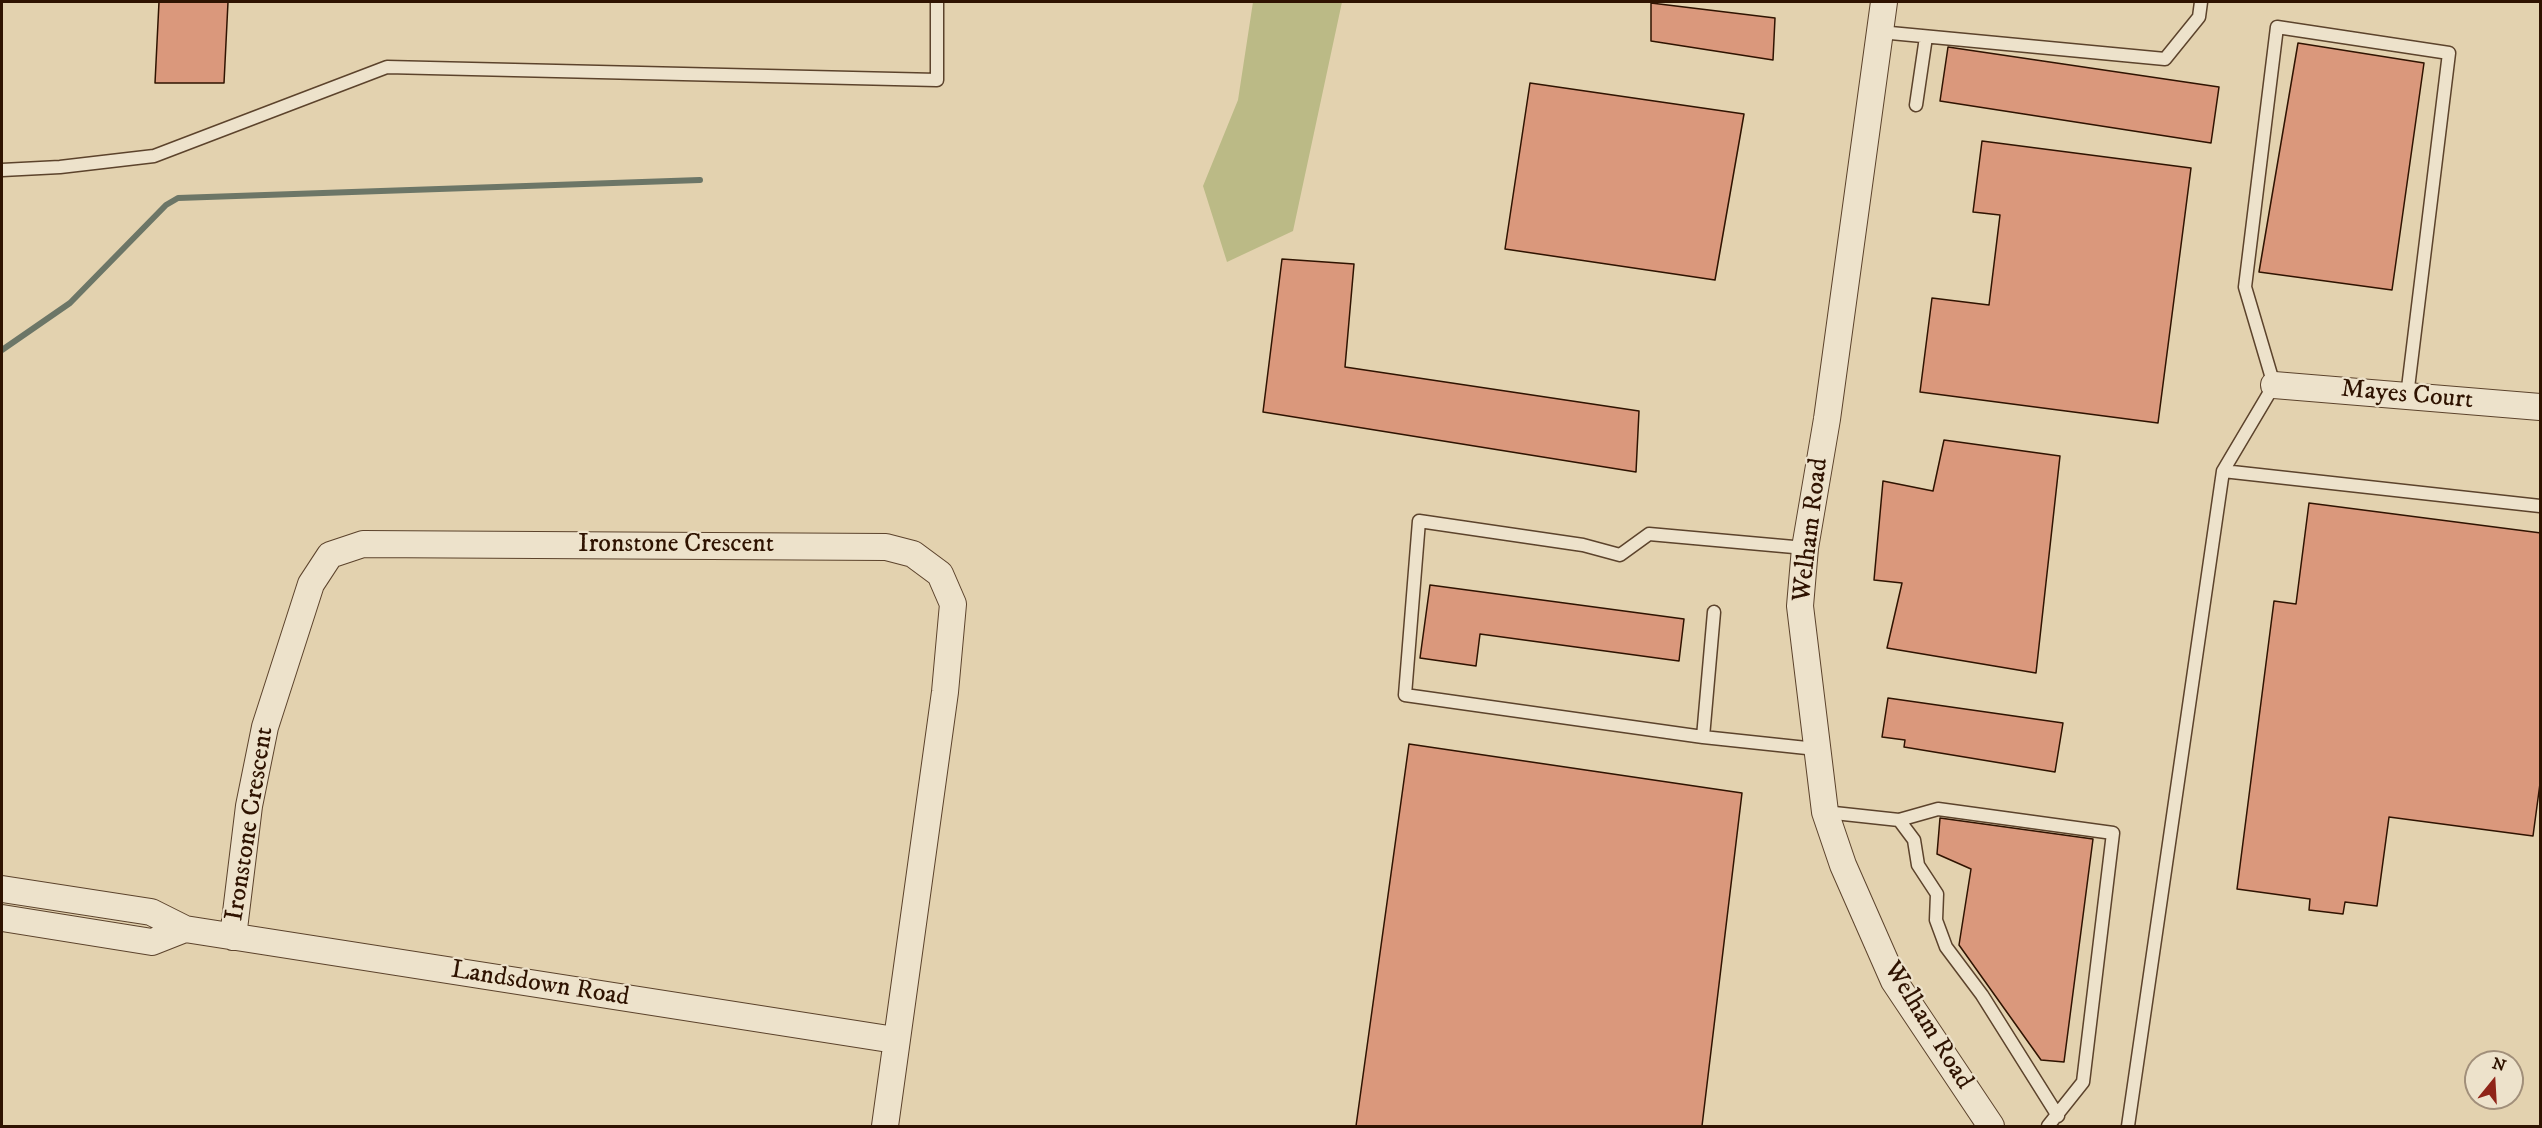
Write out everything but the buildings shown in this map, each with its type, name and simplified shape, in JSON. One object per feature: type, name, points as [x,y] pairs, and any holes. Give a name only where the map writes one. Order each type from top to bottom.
[{"type":"street","name":"Welham Road","points":[[1884,2],[1827,419],[1805,548],[1800,606],[1825,812],[1843,865],[1894,981],[1991,1126]]},
{"type":"street","name":"Mayes Court","points":[[2274,386],[2541,407]]},
{"type":"street","name":"Ironstone Crescent","points":[[233,937],[249,806],[265,727],[311,584],[330,555],[363,544],[886,547],[913,554],[940,573],[953,604],[945,692],[895,1040],[885,1126]]},
{"type":"street","name":"Landsdown Road","points":[[2,889],[151,912],[184,930],[895,1040]]},
{"type":"street","name":"Landsdown Road","points":[[2,918],[152,942],[184,930]]},
{"type":"lane","points":[[2,170],[154,156],[387,67],[937,80],[937,2]]},
{"type":"lane","points":[[1880,32],[2165,59],[2199,17],[2201,2]]},
{"type":"lane","points":[[2128,1126],[2223,471],[2274,386],[2245,287],[2277,27],[2450,53],[2407,396]]},
{"type":"lane","points":[[1916,105],[1926,37]]},
{"type":"lane","points":[[2223,471],[2541,506]]},
{"type":"lane","points":[[1805,548],[1649,534],[1620,555],[1583,545],[1419,521],[1405,695],[1703,737],[1816,750]]},
{"type":"lane","points":[[1703,737],[1714,612]]},
{"type":"lane","points":[[1825,812],[1899,820],[1938,809],[2113,833],[2083,1082],[2048,1126]]},
{"type":"lane","points":[[1899,820],[1914,840],[1918,865],[1937,894],[1936,920],[1946,947],[1982,995],[2058,1116]]},
{"type":"shaded area","points":[[1253,2],[1342,2],[1293,231],[1227,262],[1203,186],[1238,100]]},
{"type":"waterway","points":[[2,350],[70,303],[166,205],[178,198],[700,180]]}]
